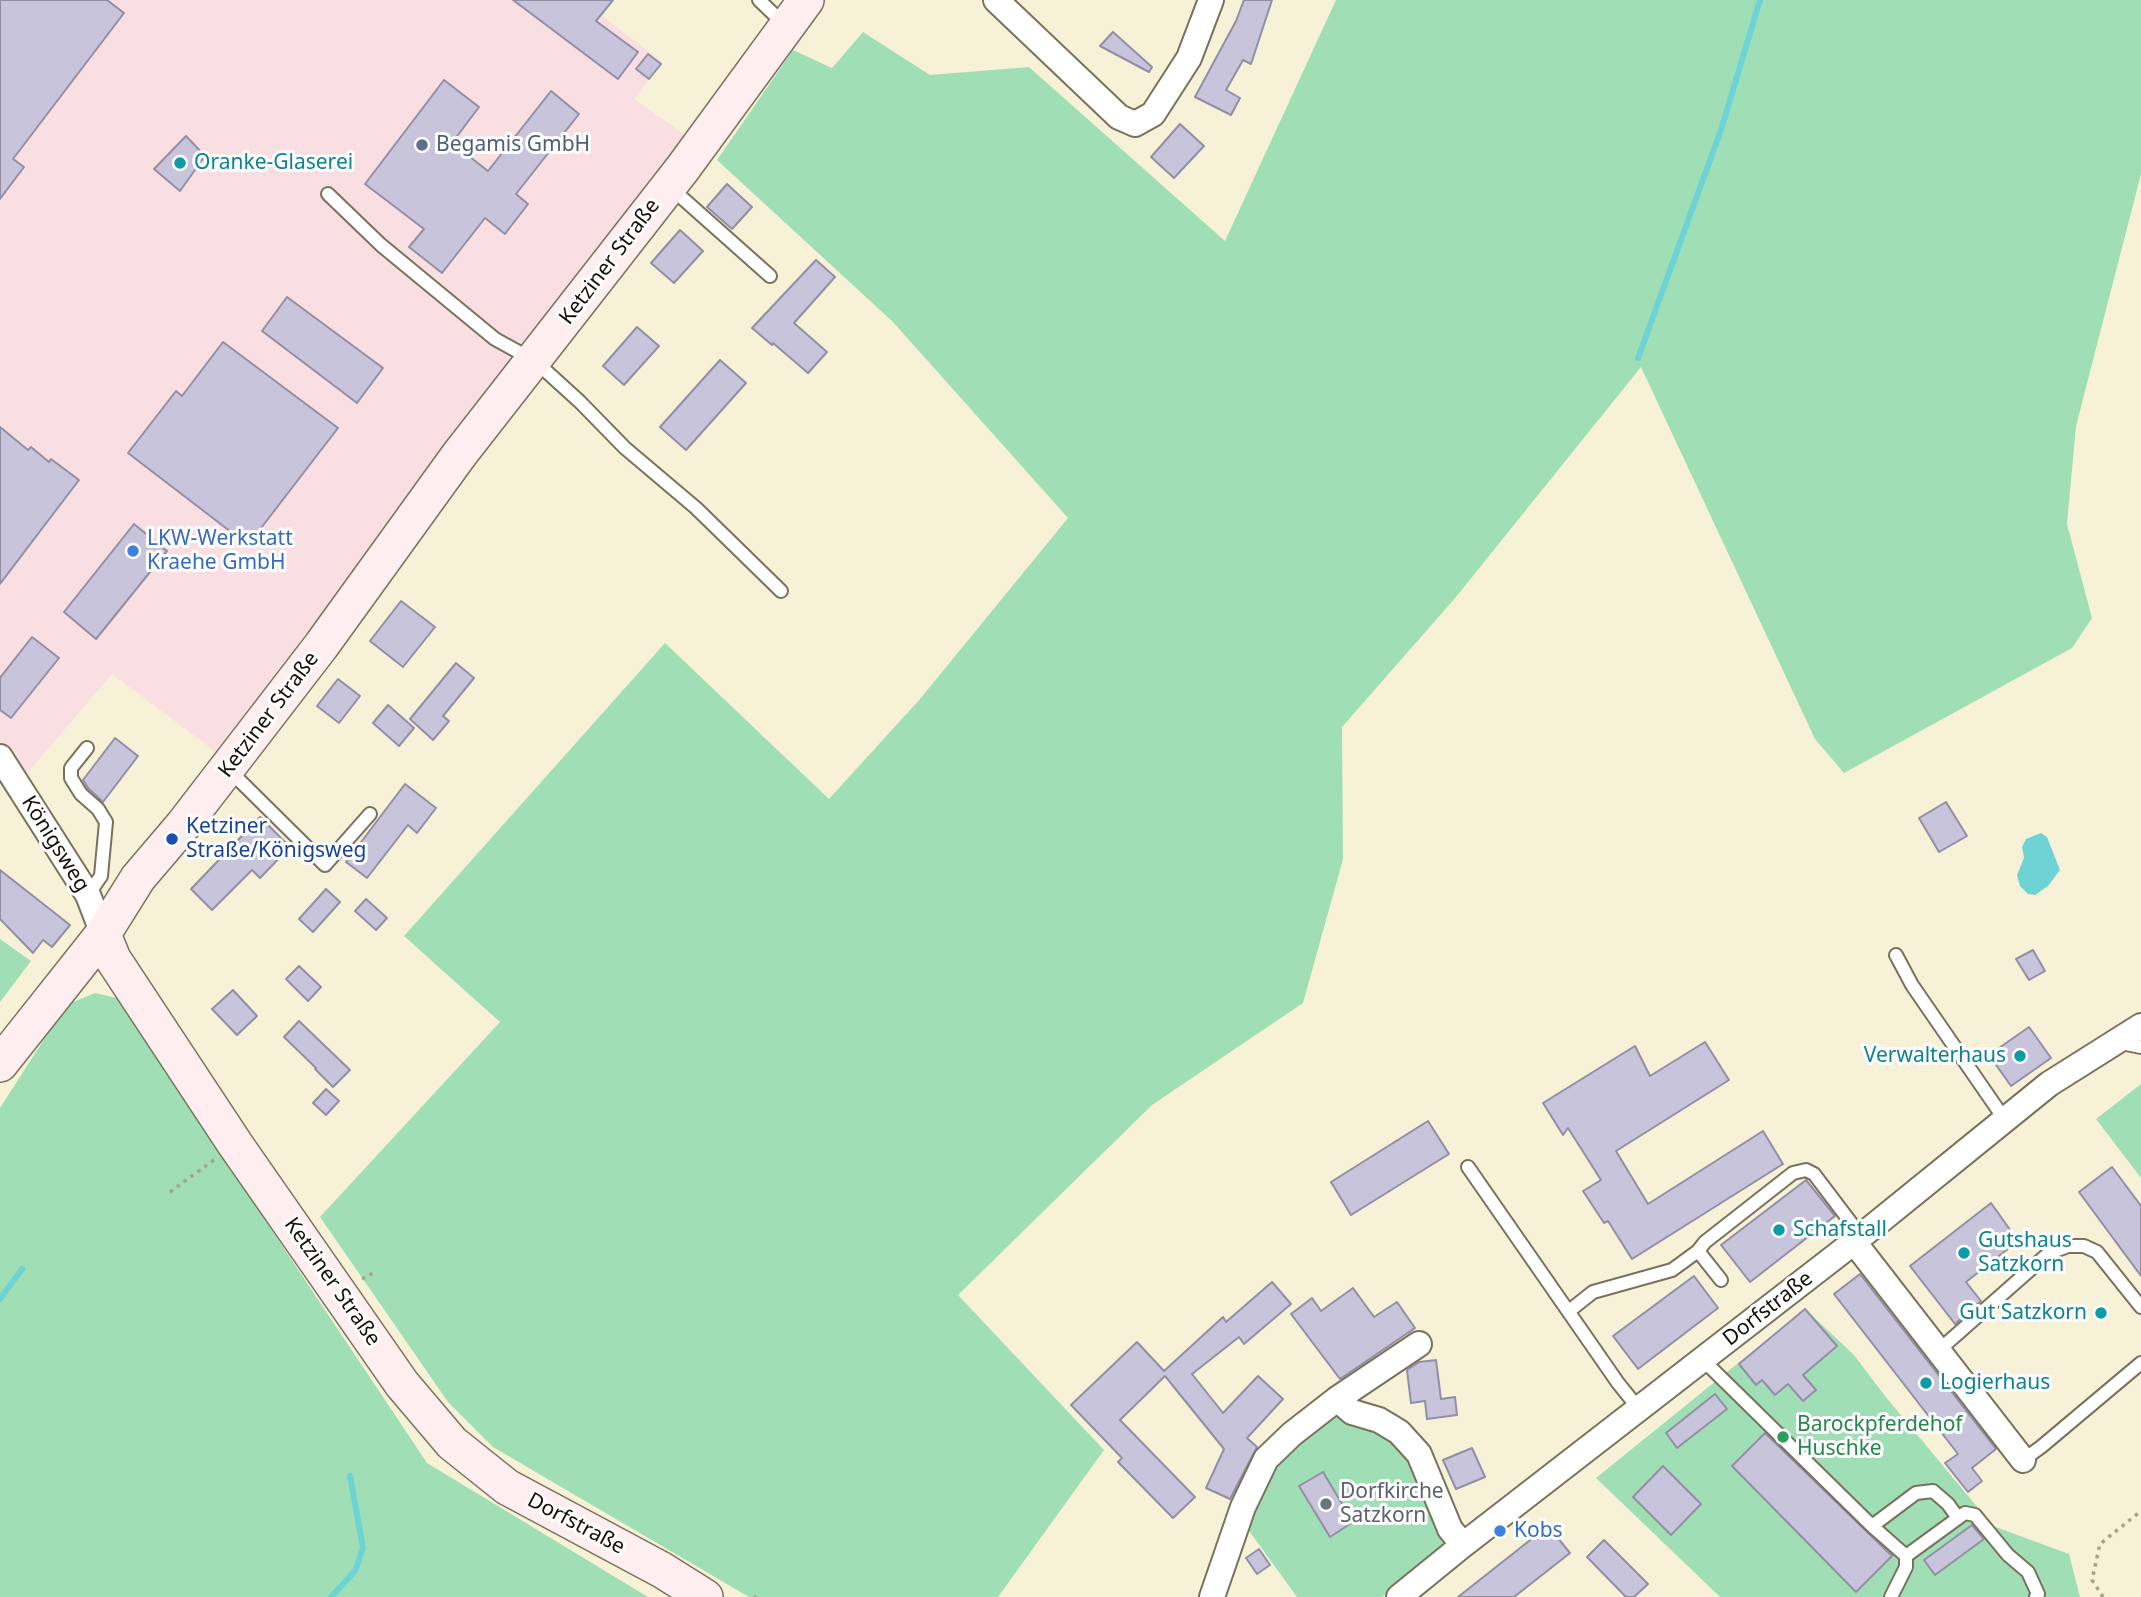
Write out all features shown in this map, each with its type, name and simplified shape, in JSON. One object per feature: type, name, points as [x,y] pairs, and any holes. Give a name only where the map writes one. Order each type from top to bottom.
[{"type":"street","points":[[996,0],[1119,117],[1135,124],[1153,114],[1189,58],[1212,0]]},
{"type":"street","name":"Ketziner Straße","points":[[452,1443],[402,1384],[235,1144],[113,959],[103,934],[138,878],[228,769],[459,455],[683,168],[796,13]]},
{"type":"street","name":"Königsweg","points":[[0,757],[88,895],[103,934]]},
{"type":"street","points":[[0,1064],[103,934]]},
{"type":"street","name":"Dorfstraße","points":[[1399,1597],[1858,1239],[2049,1084],[2141,1026]]},
{"type":"street","points":[[1858,1239],[1938,1351],[2023,1460]]},
{"type":"street","points":[[1212,1597],[1243,1507],[1266,1459],[1292,1434],[1337,1399],[1419,1344]]},
{"type":"street","points":[[1337,1399],[1352,1412],[1380,1420],[1399,1432],[1419,1454],[1450,1530],[1463,1545]]},
{"type":"street","name":"Dorfstraße","points":[[452,1443],[507,1487],[663,1570],[705,1597]]},
{"type":"lane","points":[[759,0],[796,13]]},
{"type":"lane","points":[[668,186],[770,276]]},
{"type":"lane","points":[[328,194],[381,246],[495,339],[535,361],[625,448],[696,508],[781,591]]},
{"type":"lane","points":[[87,748],[71,768],[71,778],[81,794],[98,808],[106,822],[101,876],[88,895]]},
{"type":"lane","points":[[228,769],[324,865],[370,814]]},
{"type":"lane","points":[[1896,955],[1912,985],[2005,1120]]},
{"type":"lane","points":[[2116,1042],[2141,1047]]},
{"type":"lane","points":[[1468,1167],[1618,1383],[1639,1409]]},
{"type":"lane","points":[[1569,1311],[1593,1292],[1672,1270],[1793,1173],[1806,1170],[1814,1174],[1858,1239]]},
{"type":"lane","points":[[1938,1351],[2049,1253],[2068,1245],[2084,1245],[2097,1252],[2141,1307]]},
{"type":"lane","points":[[1698,1251],[1721,1280]]},
{"type":"lane","points":[[1703,1360],[1906,1556],[1906,1567],[1891,1597]]},
{"type":"lane","points":[[2023,1460],[2141,1363]]},
{"type":"lane","points":[[1872,1526],[1916,1493],[1933,1490],[1958,1518]]},
{"type":"lane","points":[[1906,1556],[1965,1513],[1975,1515],[2008,1555],[2028,1572],[2038,1594],[2036,1597]]},
{"type":"path","points":[[170,1192],[235,1144]]},
{"type":"path","points":[[2103,1597],[2092,1580],[2099,1545],[2141,1511]]},
{"type":"shaded area","points":[[0,0],[582,0],[662,62],[634,99],[685,135],[216,752],[112,674],[19,783],[0,752]]},
{"type":"green space","points":[[1336,0],[2141,0],[2141,174],[2076,426],[2067,524],[2092,618],[2072,648],[1844,773],[1815,739],[1641,367],[1456,597],[1342,727],[1343,859],[1303,1003],[1152,1105],[958,1295],[1104,1450],[998,1597],[749,1597],[493,1447],[448,1402],[320,1217],[500,1022],[404,936],[665,643],[829,799],[920,699],[1068,518],[893,322],[717,160],[793,50],[832,68],[863,32],[930,75],[1029,67],[1225,241]]},
{"type":"green space","points":[[0,939],[31,961],[0,1002]]},
{"type":"green space","points":[[95,993],[117,998],[427,1463],[648,1597],[0,1597],[0,1108],[66,1005]]},
{"type":"green space","points":[[2141,1084],[2141,1178],[2096,1119]]},
{"type":"green space","name":"Barockpferdehof Huschke","points":[[1805,1309],[1854,1355],[1993,1526],[2069,1554],[2080,1597],[1720,1597],[1596,1478]]},
{"type":"green space","points":[[1332,1411],[1374,1425],[1413,1457],[1448,1543],[1382,1597],[1297,1597],[1247,1528],[1273,1465]]},
{"type":"water","points":[[2041,833],[2047,837],[2060,870],[2048,886],[2035,895],[2028,894],[2020,886],[2017,875],[2024,858],[2022,847],[2026,839]]},
{"type":"building","points":[[0,0],[107,0],[124,13],[13,159],[24,167],[0,199]]},
{"type":"building","points":[[513,0],[613,0],[596,21],[638,52],[618,79]]},
{"type":"building","points":[[1244,0],[1272,0],[1251,64],[1243,60],[1226,90],[1240,98],[1231,115],[1195,97],[1236,21]]},
{"type":"building","points":[[1113,32],[1152,67],[1149,72],[1100,46]]},
{"type":"building","points":[[648,54],[661,64],[649,79],[636,69]]},
{"type":"building","points":[[444,80],[479,107],[452,143],[488,171],[551,91],[579,114],[516,194],[528,204],[505,234],[485,218],[442,273],[409,247],[424,229],[365,184]]},
{"type":"building","points":[[1180,124],[1204,146],[1174,178],[1151,157]]},
{"type":"building","name":"Oranke-Glaserei","points":[[186,136],[205,156],[180,191],[154,169]]},
{"type":"building","points":[[727,184],[752,207],[732,229],[707,207]]},
{"type":"building","points":[[680,230],[703,251],[674,283],[651,263]]},
{"type":"building","points":[[816,260],[835,277],[794,323],[827,352],[808,373],[752,328]]},
{"type":"building","points":[[287,297],[383,368],[357,403],[262,331]]},
{"type":"building","points":[[637,327],[659,346],[624,385],[603,366]]},
{"type":"building","points":[[223,342],[338,428],[248,545],[128,453],[176,391],[182,396]]},
{"type":"building","points":[[720,360],[746,383],[686,450],[660,427]]},
{"type":"building","points":[[0,427],[28,450],[31,447],[49,462],[51,459],[79,480],[0,584]]},
{"type":"building","points":[[134,524],[167,551],[96,639],[64,612]]},
{"type":"building","points":[[401,601],[435,627],[403,667],[370,641]]},
{"type":"building","points":[[32,637],[59,658],[11,718],[0,710],[0,678]]},
{"type":"building","points":[[456,663],[474,678],[443,716],[449,721],[433,740],[410,719]]},
{"type":"building","points":[[338,679],[360,696],[339,723],[317,706]]},
{"type":"building","points":[[388,705],[414,728],[399,746],[373,723]]},
{"type":"building","points":[[115,738],[138,756],[103,802],[83,780]]},
{"type":"building","points":[[405,784],[436,808],[417,833],[408,825],[367,878],[346,862]]},
{"type":"building","points":[[1946,802],[1967,836],[1939,852],[1919,818]]},
{"type":"building","points":[[260,817],[290,847],[260,878],[252,870],[212,910],[191,889]]},
{"type":"building","points":[[0,870],[70,925],[52,947],[43,940],[33,953],[0,919]]},
{"type":"building","points":[[326,889],[340,902],[313,932],[299,919]]},
{"type":"building","points":[[366,899],[387,918],[376,930],[355,911]]},
{"type":"building","points":[[2033,950],[2045,971],[2029,980],[2016,959]]},
{"type":"building","points":[[299,966],[321,987],[308,1001],[286,979]]},
{"type":"building","points":[[233,990],[257,1016],[237,1035],[212,1009]]},
{"type":"building","points":[[299,1021],[350,1070],[333,1087],[284,1037]]},
{"type":"building","name":"Verwalterhaus","points":[[2029,1027],[2051,1058],[2011,1086],[1989,1055]]},
{"type":"building","points":[[1705,1042],[1729,1080],[1616,1151],[1648,1204],[1763,1131],[1783,1164],[1632,1259],[1608,1221],[1604,1223],[1583,1191],[1601,1180],[1568,1128],[1563,1135],[1543,1103],[1635,1046],[1650,1076]]},
{"type":"building","points":[[326,1089],[339,1101],[326,1115],[313,1103]]},
{"type":"building","points":[[1428,1121],[1449,1154],[1351,1215],[1331,1182]]},
{"type":"building","points":[[2112,1167],[2141,1206],[2141,1276],[2079,1192]]},
{"type":"building","name":"Schafstall","points":[[1806,1180],[1835,1216],[1750,1282],[1721,1245]]},
{"type":"building","name":"Gutshaus Satzkorn","points":[[1991,1203],[2018,1241],[1966,1282],[1981,1301],[1955,1324],[1910,1266]]},
{"type":"building","name":"Logierhaus","points":[[1860,1274],[1996,1449],[1972,1468],[1982,1481],[1968,1492],[1945,1463],[1958,1454],[1834,1294]]},
{"type":"building","points":[[1694,1276],[1718,1308],[1638,1369],[1613,1336]]},
{"type":"building","points":[[1272,1282],[1291,1304],[1244,1344],[1239,1337],[1192,1374],[1223,1413],[1258,1376],[1283,1399],[1247,1438],[1257,1447],[1230,1499],[1206,1488],[1224,1449],[1165,1376],[1120,1420],[1195,1497],[1173,1518],[1118,1462],[1122,1458],[1071,1405],[1137,1342],[1164,1371],[1223,1317],[1226,1322]]},
{"type":"building","points":[[1353,1288],[1374,1317],[1397,1302],[1415,1328],[1340,1379],[1291,1314],[1312,1298],[1321,1311]]},
{"type":"building","points":[[1805,1309],[1837,1346],[1803,1375],[1816,1390],[1803,1401],[1788,1384],[1775,1395],[1762,1380],[1756,1385],[1739,1364]]},
{"type":"building","points":[[1436,1360],[1441,1399],[1455,1397],[1457,1415],[1427,1419],[1425,1401],[1411,1403],[1407,1370],[1419,1362]]},
{"type":"building","points":[[1715,1394],[1727,1409],[1677,1448],[1666,1433]]},
{"type":"building","points":[[1765,1433],[1892,1556],[1856,1592],[1732,1466]]},
{"type":"building","points":[[1472,1448],[1485,1477],[1456,1489],[1443,1460]]},
{"type":"building","points":[[1663,1466],[1701,1504],[1671,1535],[1633,1497]]},
{"type":"building","name":"Dorfkirche Satzkorn","points":[[1323,1472],[1353,1522],[1330,1537],[1299,1486]]},
{"type":"building","points":[[1972,1525],[1984,1539],[1935,1575],[1924,1560]]},
{"type":"building","points":[[1548,1526],[1570,1553],[1514,1597],[1458,1597]]},
{"type":"building","points":[[1604,1540],[1648,1584],[1634,1597],[1626,1597],[1587,1557]]},
{"type":"building","points":[[1259,1549],[1270,1565],[1257,1574],[1246,1558]]},
{"type":"waterway","points":[[1638,358],[1721,130],[1760,0]]},
{"type":"waterway","points":[[0,1299],[22,1269]]},
{"type":"waterway","points":[[331,1597],[355,1571],[363,1548],[350,1476]]},
{"type":"place","name":"Begamis GmbH","points":[[422,145]]},
{"type":"place","name":"Oranke-Glaserei","points":[[180,163]]},
{"type":"place","name":"LKW-Werkstatt Kraehe GmbH","points":[[133,551]]},
{"type":"place","name":"Ketziner Straße/Königsweg","points":[[172,839]]},
{"type":"place","name":"Verwalterhaus","points":[[2020,1056]]},
{"type":"place","name":"Schafstall","points":[[1779,1230]]},
{"type":"place","name":"Gutshaus Satzkorn","points":[[1964,1253]]},
{"type":"place","name":"Gut Satzkorn","points":[[2101,1313]]},
{"type":"place","name":"Logierhaus","points":[[1926,1383]]},
{"type":"place","name":"Barockpferdehof Huschke","points":[[1783,1437]]},
{"type":"place","name":"Dorfkirche Satzkorn","points":[[1326,1504]]},
{"type":"place","name":"Kobs","points":[[1500,1531]]}]
